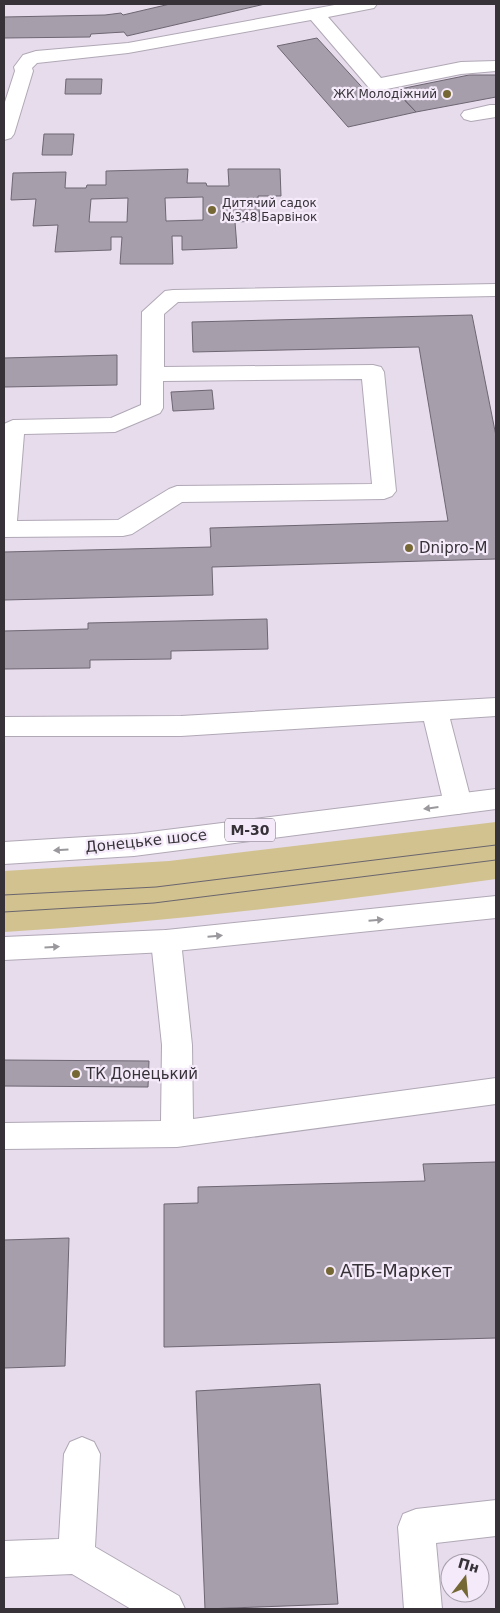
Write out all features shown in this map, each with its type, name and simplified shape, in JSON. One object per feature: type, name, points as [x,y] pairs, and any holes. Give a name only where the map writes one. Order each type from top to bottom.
[{"type":"main road","points":[[4,134],[24,71],[23,67],[30,59],[128,48],[368,4]]},
{"type":"main road","points":[[316,14],[377,85],[461,68],[496,66]]},
{"type":"main road","points":[[472,115],[490,110],[496,111]]},
{"type":"main road","points":[[152,374],[373,372],[384,492],[177,494],[123,528],[4,530],[7,475],[13,428],[115,425],[152,408],[152,374],[153,312],[173,296],[496,290]]},
{"type":"main road","points":[[4,727],[181,726],[496,707]]},
{"type":"main road","points":[[435,710],[458,804]]},
{"type":"main road","name":"Донецьке шосе","points":[[4,853],[134,845],[496,799]]},
{"type":"main road","points":[[4,949],[166,941],[496,908]]},
{"type":"main road","points":[[166,941],[176,1045],[177,1134]]},
{"type":"main road","points":[[4,1136],[177,1134],[496,1090]]},
{"type":"main road","points":[[76,1556],[82,1454]]},
{"type":"main road","points":[[423,1609],[416,1527],[496,1518]]},
{"type":"main road","points":[[4,1558],[76,1556],[166,1609]]},
{"type":"shaded area","points":[[496,822],[496,879],[374,896],[251,910],[128,923],[4,932],[4,871],[169,861]]},
{"type":"building","points":[[170,4],[265,4],[127,36],[124,32],[91,34],[90,37],[4,38],[4,17],[121,13],[123,15]]},
{"type":"building","points":[[317,38],[370,96],[395,90],[416,112],[348,127],[277,46]]},
{"type":"building","name":"ЖК Молодіжний","points":[[469,75],[496,75],[496,97],[416,112],[395,90]]},
{"type":"building","points":[[66,79],[102,79],[101,94],[65,94]]},
{"type":"building","points":[[44,134],[74,134],[72,155],[42,155]]},
{"type":"building","points":[[188,169],[187,183],[206,183],[207,186],[229,186],[228,169],[280,169],[281,196],[258,196],[260,221],[235,222],[237,248],[182,250],[182,236],[172,236],[173,264],[120,264],[122,237],[111,237],[111,250],[55,252],[58,225],[33,226],[36,199],[11,200],[13,173],[66,172],[65,188],[86,188],[87,185],[106,185],[106,171]],"holes":[[[203,197],[203,220],[166,221],[165,198]],[[128,198],[127,222],[89,222],[91,199]]]},
{"type":"building","points":[[472,315],[496,436],[496,559],[212,567],[213,595],[4,600],[4,552],[211,547],[210,528],[448,521],[419,347],[193,352],[192,322]]},
{"type":"building","points":[[117,355],[117,385],[4,387],[4,358]]},
{"type":"building","points":[[212,390],[214,409],[173,411],[171,392]]},
{"type":"building","points":[[267,619],[268,649],[171,651],[171,659],[90,660],[90,668],[4,669],[4,631],[88,629],[88,623]]},
{"type":"building","name":"ТК Донецький","points":[[4,1060],[149,1061],[148,1087],[4,1086]]},
{"type":"building","name":"АТБ-Маркет","points":[[496,1162],[496,1338],[164,1347],[164,1204],[198,1203],[198,1187],[425,1181],[423,1164]]},
{"type":"building","points":[[69,1238],[65,1366],[4,1368],[4,1240]]},
{"type":"building","points":[[320,1384],[338,1604],[205,1609],[196,1391]]},
{"type":"tram line","points":[[4,895],[156,887],[496,845]]},
{"type":"tram line","points":[[4,912],[154,903],[496,860]]},
{"type":"place","name":"ЖК Молодіжний","points":[[447,94]]},
{"type":"place","name":"Дитячий садок №348 Барвінок","points":[[212,210]]},
{"type":"place","name":"Dnipro-M","points":[[409,548]]},
{"type":"place","name":"ТК Донецький","points":[[76,1074]]},
{"type":"place","name":"АТБ-Маркет","points":[[330,1271]]}]
